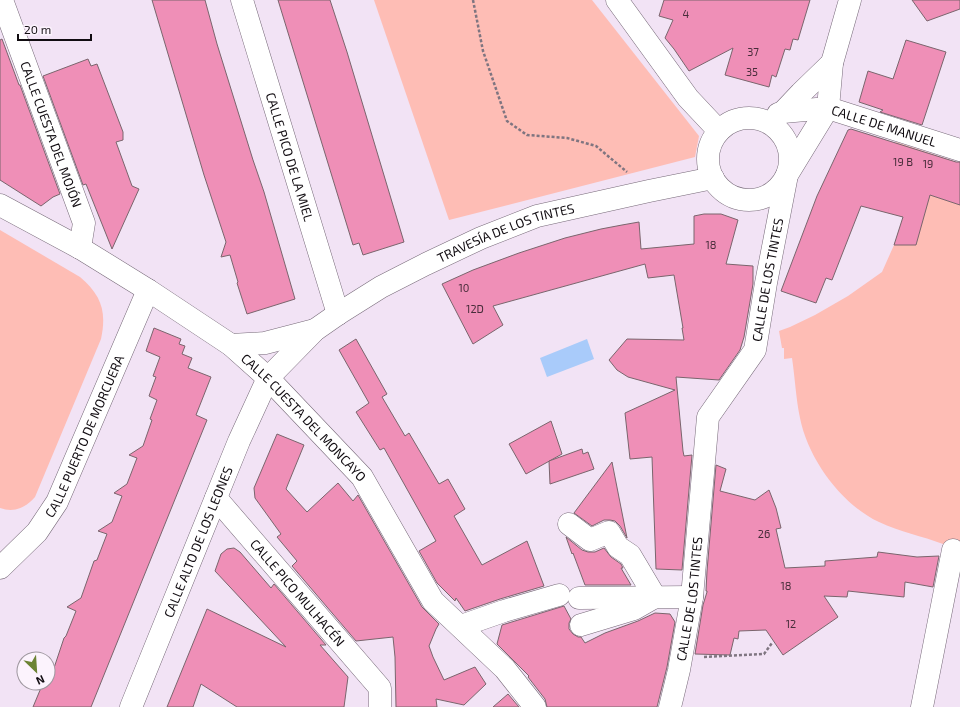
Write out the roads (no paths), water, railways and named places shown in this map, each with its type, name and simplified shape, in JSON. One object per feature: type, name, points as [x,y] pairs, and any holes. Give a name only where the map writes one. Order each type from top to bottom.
[{"type":"street","name":"CALLE CUESTA DEL MOJÓN","points":[[2,0],[84,223],[80,248]]},
{"type":"street","name":"CALLE PICO DE LA MIEL","points":[[242,0],[338,314]]},
{"type":"street","points":[[617,0],[688,98],[719,131]]},
{"type":"street","name":"CALLE DE LOS TINTES","points":[[670,707],[679,670],[692,598],[708,417],[755,350],[766,283],[787,175],[828,108],[832,64],[850,0]]},
{"type":"street","points":[[760,120],[783,112],[832,64]]},
{"type":"street","name":"CALLE DE MANUEL","points":[[783,112],[828,108],[960,150]]},
{"type":"street","points":[[745,118],[760,120],[772,125],[782,135],[789,147],[790,161],[787,175],[780,187],[768,195],[753,200],[737,198],[723,190],[713,178],[709,166],[709,154],[712,142],[719,131],[731,123],[745,118]]},
{"type":"street","name":"TRAVESÍA DE LOS TINTES","points":[[268,378],[315,330],[338,314],[381,287],[481,238],[537,216],[713,178]]},
{"type":"street","name":"CALLE CUESTA DEL MONCAYO","points":[[0,204],[80,248],[148,290],[231,345],[268,378],[362,477],[433,600],[505,669],[535,707]]},
{"type":"street","name":"CALLE PUERTO DE MORCUERA","points":[[0,568],[37,532],[58,502],[148,290]]},
{"type":"street","name":"TRAVESÍA DE LOS TINTES","points":[[231,345],[265,343],[315,330]]},
{"type":"street","name":"CALLE ALTO DE LOS LEONES","points":[[131,707],[239,441],[268,378]]},
{"type":"street","name":"CALLE PICO MULHACÉN","points":[[216,498],[380,697]]},
{"type":"street","points":[[569,524],[590,540],[610,532],[618,546],[630,556],[655,597]]},
{"type":"street","points":[[922,707],[953,550]]},
{"type":"street","points":[[461,626],[504,611],[569,596],[692,598]]},
{"type":"street","points":[[581,625],[634,609],[655,597]]},
{"type":"water","points":[[587,339],[594,359],[547,377],[540,358]]}]
